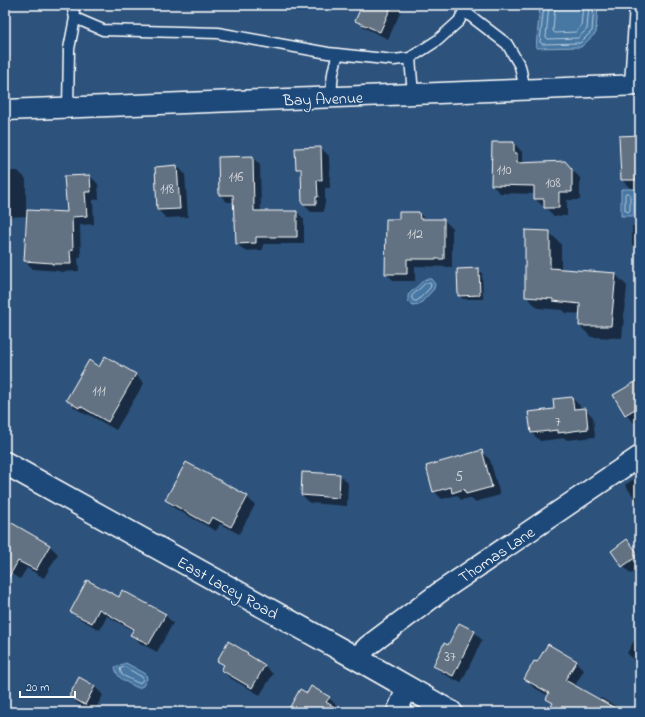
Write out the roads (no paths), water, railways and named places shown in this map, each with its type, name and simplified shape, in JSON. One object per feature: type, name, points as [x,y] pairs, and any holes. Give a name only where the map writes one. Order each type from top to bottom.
[{"type":"street","name":"Bay Avenue","points":[[5,110],[635,85]]},
{"type":"street","name":"Thomas Lane","points":[[356,658],[368,646],[440,592],[640,456]]},
{"type":"street","name":"East Lacey Road","points":[[5,463],[451,712]]},
{"type":"street","points":[[397,712],[407,688]]},
{"type":"lane","points":[[68,108],[69,49],[75,18],[72,5]]},
{"type":"lane","points":[[635,5],[635,85]]},
{"type":"lane","points":[[75,18],[103,30],[218,33],[338,54],[394,60],[410,58],[438,40],[459,22],[463,8],[507,44],[520,66],[525,90]]},
{"type":"lane","points":[[332,97],[331,84],[338,54]]},
{"type":"lane","points":[[410,58],[413,94]]},
{"type":"water","points":[[540,5],[598,5],[596,33],[581,47],[536,48]]},
{"type":"water","points":[[621,189],[634,189],[634,216],[621,216]]},
{"type":"water","points":[[425,279],[431,279],[435,284],[434,289],[419,305],[413,306],[408,301],[408,295]]},
{"type":"water","points":[[126,663],[146,674],[147,679],[143,686],[138,688],[120,678],[115,667]]}]
